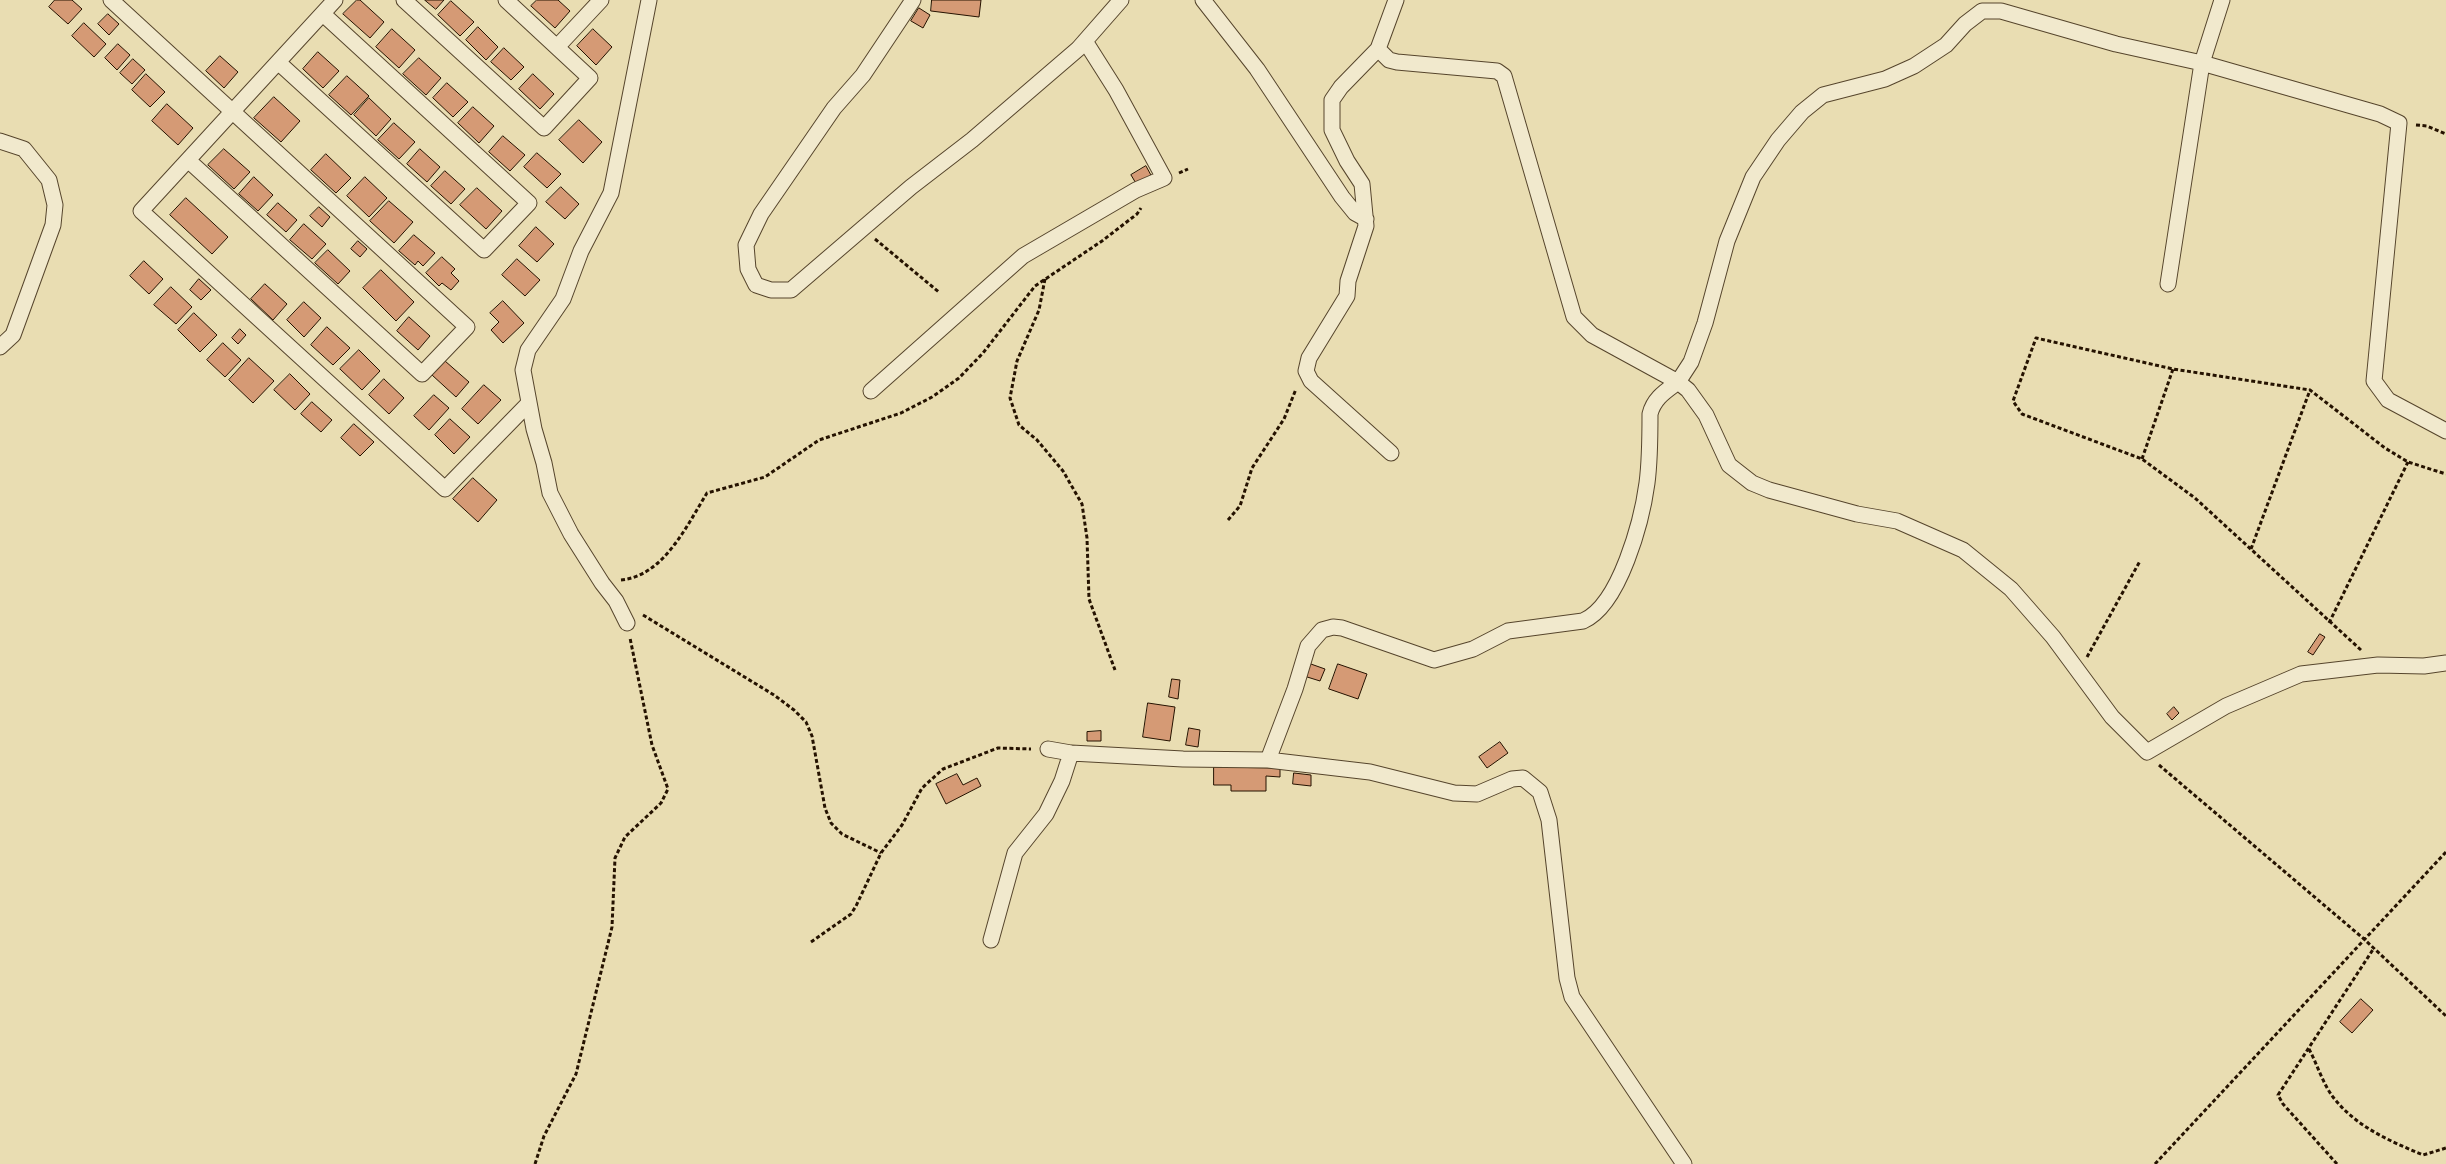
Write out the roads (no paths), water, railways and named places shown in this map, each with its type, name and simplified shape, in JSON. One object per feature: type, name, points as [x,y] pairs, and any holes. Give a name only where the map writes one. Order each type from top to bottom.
[{"type":"street","points":[[111,0],[467,327],[422,374],[189,161]]},
{"type":"street","points":[[335,0],[142,211],[445,490],[528,403]]},
{"type":"street","points":[[404,0],[544,128],[590,78],[506,0]]},
{"type":"street","points":[[557,47],[601,0]]},
{"type":"street","points":[[627,623],[616,601],[602,584],[572,534],[550,493],[528,403],[523,370],[525,357],[533,341],[563,299],[581,251],[611,193],[649,0]]},
{"type":"street","points":[[913,0],[863,74],[834,108],[761,214],[746,245],[748,269],[756,285],[771,290],[791,290],[863,228],[972,140],[1085,41],[1120,0]]},
{"type":"street","points":[[1203,0],[1257,69],[1342,197],[1355,213],[1366,219]]},
{"type":"street","points":[[2168,284],[2202,63],[2222,0]]},
{"type":"street","points":[[1391,453],[1311,381],[1306,371],[1309,358],[1347,296],[1348,281],[1366,226],[1362,184],[1347,161],[1332,130],[1332,100],[1341,87],[1378,49],[1393,2]]},
{"type":"street","points":[[1268,760],[1296,689],[1308,646],[1322,630],[1342,628],[1434,660],[1473,649],[1508,631],[1583,621],[1591,617],[1614,587],[1626,562],[1640,517],[1647,484],[1652,405],[1659,396],[1678,382],[1691,362],[1727,241],[1753,178],[1778,140],[1802,112],[1822,95],[1885,79],[1914,66],[1946,45],[1965,24],[1982,12],[2001,11],[2116,44],[2202,63],[2380,114],[2399,123],[2374,380],[2388,400],[2446,431]]},
{"type":"street","points":[[279,63],[484,250],[529,203],[323,14]]},
{"type":"street","points":[[871,390],[1023,256],[1136,190],[1164,178],[1116,90],[1085,41]]},
{"type":"street","points":[[1378,49],[1389,60],[1397,62],[1497,71],[1504,76],[1574,317],[1592,335],[1678,382],[1702,409],[1729,465],[1752,483],[1769,490],[1857,514],[1898,521],[1963,550],[2011,589],[2053,637],[2112,717],[2147,752],[2226,706],[2301,674],[2378,665],[2424,666],[2446,664]]},
{"type":"street","points":[[0,141],[24,148],[50,180],[55,205],[52,225],[13,335],[0,346]]},
{"type":"street","points":[[1048,750],[1183,759],[1268,760],[1370,772],[1454,793],[1477,794],[1512,779],[1523,778],[1536,788],[1542,797],[1552,838],[1567,978],[1572,997],[1684,1164]]},
{"type":"street","points":[[991,940],[1015,853],[1046,814],[1062,781],[1071,753]]}]
